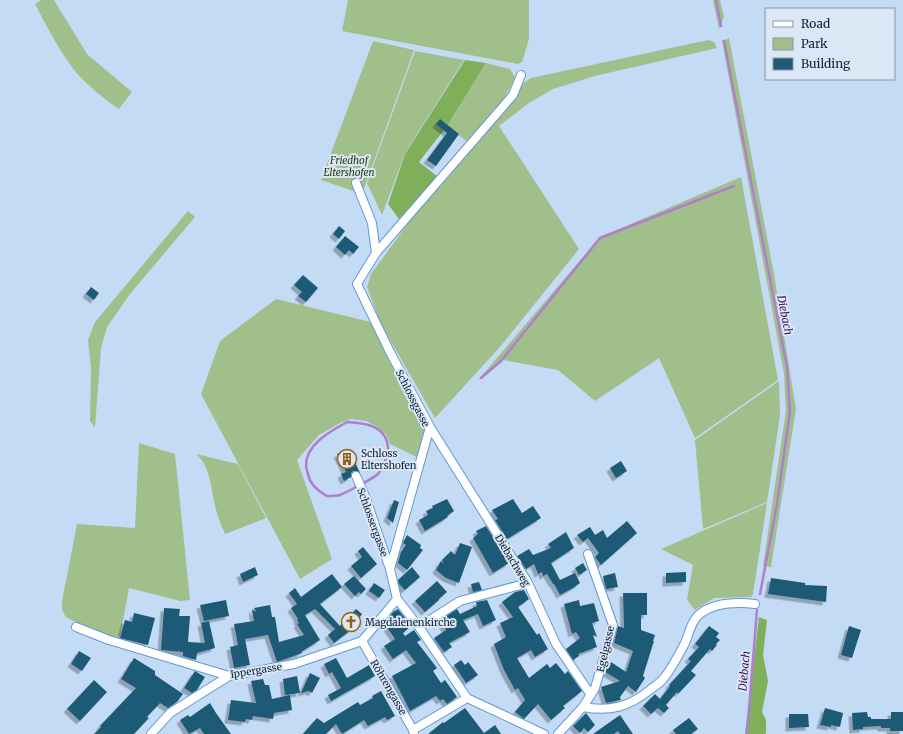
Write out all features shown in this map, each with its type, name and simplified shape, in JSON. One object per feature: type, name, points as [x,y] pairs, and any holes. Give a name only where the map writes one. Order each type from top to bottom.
[{"type":"street","name":"Schlossgasse","points":[[467,698],[419,628],[397,599],[390,569],[430,427],[390,352],[357,284],[376,253],[513,95],[520,75]]},
{"type":"street","points":[[356,183],[372,223],[376,253]]},
{"type":"street","name":"Diebachweg","points":[[430,427],[528,583],[556,644],[591,695]]},
{"type":"street","name":"Schlossergasse","points":[[357,479],[365,496],[390,569]]},
{"type":"street","name":"Egelgasse","points":[[558,734],[583,707],[595,688],[612,625],[588,554]]},
{"type":"street","points":[[419,628],[460,601],[528,583]]},
{"type":"street","points":[[362,641],[397,599]]},
{"type":"street","points":[[583,707],[598,710],[615,709],[646,694],[663,680],[679,655],[690,629],[701,613],[721,604],[754,604]]},
{"type":"street","name":"Ippergasse","points":[[76,627],[109,640],[229,676],[294,664],[362,641]]},
{"type":"street","name":"Röhrengasse","points":[[362,641],[414,732]]},
{"type":"street","points":[[151,734],[170,713],[229,676]]},
{"type":"street","points":[[414,732],[467,698],[544,734]]},
{"type":"green space","points":[[41,0],[54,0],[87,54],[132,92],[119,109],[89,86],[69,63],[35,4]]},
{"type":"green space","points":[[348,0],[529,0],[529,39],[522,62],[518,64],[342,31]]},
{"type":"green space","points":[[713,0],[720,0],[724,17],[719,29]]},
{"type":"green space","points":[[729,38],[774,274],[796,409],[771,567],[763,566],[786,411],[784,374],[722,41]]},
{"type":"green space","points":[[708,40],[714,42],[717,48],[595,76],[553,89],[529,103],[499,126],[579,249],[500,347],[435,418],[381,324],[367,287],[371,274],[417,211],[495,120],[522,84],[531,78]]},
{"type":"green space","name":"Friedhof Eltershofen","points":[[373,41],[414,50],[362,194],[321,180]]},
{"type":"green space","points":[[415,51],[464,60],[405,153],[382,215],[367,183]]},
{"type":"green space","points":[[465,60],[486,63],[447,126],[419,162],[438,177],[399,219],[388,204],[405,154]]},
{"type":"green space","points":[[486,63],[510,69],[515,77],[501,103],[469,143],[447,126]]},
{"type":"green space","points":[[741,177],[778,380],[695,438],[659,358],[595,401],[558,370],[503,360],[479,379],[600,237]]},
{"type":"green space","points":[[188,211],[195,217],[130,294],[107,327],[101,348],[95,427],[90,421],[91,369],[88,340],[95,322]]},
{"type":"green space","points":[[276,299],[375,323],[430,427],[421,459],[390,444],[386,434],[376,426],[366,421],[351,419],[340,423],[319,435],[297,460],[332,559],[300,579],[201,394],[220,341]]},
{"type":"green space","points":[[779,381],[780,415],[767,502],[703,529],[695,440]]},
{"type":"green space","points":[[139,443],[175,454],[190,600],[180,601],[129,588],[120,636],[111,638],[65,616],[62,609],[62,601],[77,524],[135,528]]},
{"type":"green space","points":[[196,454],[238,464],[266,518],[225,534],[215,506],[208,473],[201,459]]},
{"type":"green space","points":[[767,503],[753,594],[751,597],[714,598],[695,610],[687,600],[693,565],[661,549]]},
{"type":"green space","points":[[759,617],[767,620],[763,655],[768,681],[762,712],[766,720],[766,733],[745,734]]},
{"type":"building","points":[[440,119],[459,134],[436,166],[427,160],[447,133],[436,124]]},
{"type":"building","points":[[339,226],[345,231],[339,239],[333,234]]},
{"type":"building","points":[[345,236],[359,247],[353,254],[349,250],[345,255],[336,247]]},
{"type":"building","points":[[303,275],[318,288],[306,302],[298,296],[302,292],[294,285]]},
{"type":"building","points":[[91,287],[99,293],[94,300],[86,294]]},
{"type":"building","name":"Schloss Eltershofen","points":[[349,449],[360,473],[353,471],[351,473],[351,477],[344,481],[341,474],[346,472],[337,454]]},
{"type":"building","points":[[621,461],[627,471],[616,478],[610,468]]},
{"type":"building","points":[[447,499],[454,511],[447,516],[448,517],[425,531],[419,520],[428,515],[426,511],[433,508],[432,506]]},
{"type":"building","points":[[513,499],[522,513],[533,506],[541,518],[507,539],[495,520],[498,519],[492,510]]},
{"type":"building","points":[[394,500],[399,502],[393,523],[387,518]]},
{"type":"building","points":[[627,521],[637,533],[601,565],[595,557],[599,553],[588,538],[583,542],[577,535],[590,527],[595,535],[603,530],[607,538]]},
{"type":"building","points":[[486,526],[509,563],[493,573],[473,538],[478,534],[476,531]]},
{"type":"building","points":[[566,532],[574,548],[551,563],[560,580],[575,573],[580,583],[560,595],[547,574],[543,576],[542,572],[538,574],[534,564],[526,569],[517,556],[529,549],[533,555],[551,548],[548,544]]},
{"type":"building","points":[[407,535],[421,545],[420,548],[423,550],[407,570],[398,563],[401,552],[406,545],[403,543]]},
{"type":"building","points":[[460,543],[472,547],[459,583],[446,578],[436,570],[441,561],[444,564],[442,560],[451,551],[455,555]]},
{"type":"building","points":[[363,547],[377,564],[361,578],[351,566],[362,557],[358,551]]},
{"type":"building","points":[[583,563],[587,570],[579,575],[575,568]]},
{"type":"building","points":[[255,567],[258,575],[243,582],[240,574]]},
{"type":"building","points":[[412,567],[420,577],[405,590],[399,584],[398,580]]},
{"type":"building","points":[[686,572],[686,582],[666,583],[666,573]]},
{"type":"building","points":[[615,573],[618,587],[606,589],[603,576]]},
{"type":"building","points":[[332,574],[342,587],[320,604],[340,626],[356,609],[362,614],[351,630],[334,643],[328,635],[335,629],[315,609],[305,615],[320,640],[301,652],[302,653],[277,662],[268,635],[245,639],[250,665],[234,668],[230,647],[238,645],[234,624],[254,621],[252,609],[256,612],[254,608],[270,605],[272,617],[275,617],[279,642],[304,635],[297,624],[299,623],[297,620],[298,619],[291,608],[297,604],[289,593],[295,588],[301,597]]},
{"type":"building","points":[[354,576],[366,589],[361,594],[359,592],[355,596],[344,584]]},
{"type":"building","points":[[771,578],[805,583],[805,585],[827,586],[826,602],[768,594]]},
{"type":"building","points":[[437,581],[447,592],[425,612],[415,601]]},
{"type":"building","points":[[479,582],[482,590],[473,592],[471,584]]},
{"type":"building","points":[[374,583],[385,590],[379,598],[369,591]]},
{"type":"building","points":[[524,590],[529,599],[518,607],[537,635],[539,633],[548,649],[535,657],[531,650],[517,658],[529,678],[547,664],[550,668],[556,663],[565,674],[568,671],[582,691],[563,706],[565,708],[551,720],[538,704],[524,719],[515,712],[525,700],[518,688],[515,690],[504,670],[494,644],[506,637],[500,623],[513,617],[502,602],[515,592]]},
{"type":"building","points":[[623,593],[647,593],[647,615],[641,615],[641,630],[655,635],[643,676],[645,678],[636,692],[628,686],[620,697],[621,700],[606,703],[601,687],[620,681],[605,672],[606,669],[611,662],[626,672],[633,651],[614,643],[618,626],[624,628]]},
{"type":"building","points":[[226,600],[229,616],[204,621],[200,605]]},
{"type":"building","points":[[487,600],[496,620],[483,626],[478,614],[463,620],[470,632],[449,643],[452,647],[444,652],[434,638],[446,630],[440,620],[457,609],[460,614],[477,606],[476,602]]},
{"type":"building","points":[[579,600],[580,606],[594,603],[599,621],[592,623],[597,637],[593,635],[597,647],[578,654],[579,656],[573,660],[566,649],[580,638],[576,632],[572,634],[564,604]]},
{"type":"building","points":[[164,608],[180,609],[179,616],[190,616],[188,642],[205,643],[201,623],[209,621],[215,648],[197,653],[196,660],[183,656],[183,652],[161,650]]},
{"type":"building","points":[[398,609],[411,626],[403,633],[405,636],[414,630],[421,640],[417,642],[437,668],[433,671],[441,683],[445,680],[457,697],[447,704],[443,699],[440,701],[436,696],[410,711],[392,676],[416,663],[406,650],[393,659],[384,646],[395,639],[384,623],[393,612]]},
{"type":"building","points":[[134,613],[155,618],[148,645],[120,638],[125,620],[132,622]]},
{"type":"building","points":[[709,626],[719,633],[716,637],[720,640],[716,644],[717,645],[712,651],[710,649],[691,671],[696,675],[678,694],[677,692],[666,705],[669,708],[664,713],[658,708],[651,714],[643,706],[655,694],[660,699],[670,686],[669,685],[691,661],[688,659],[699,647],[695,644]]},
{"type":"building","points":[[849,626],[861,630],[852,658],[841,655]]},
{"type":"building","points":[[79,651],[91,658],[82,671],[71,664]]},
{"type":"building","points":[[134,658],[155,671],[155,675],[183,694],[177,702],[168,708],[160,703],[147,717],[149,718],[134,734],[94,734],[136,688],[121,679]]},
{"type":"building","points":[[336,658],[347,678],[369,665],[375,676],[331,701],[328,695],[341,688],[332,672],[329,674],[324,664]]},
{"type":"building","points":[[461,660],[465,665],[468,662],[478,675],[466,683],[454,665]]},
{"type":"building","points":[[195,671],[205,677],[197,690],[192,693],[184,688]]},
{"type":"building","points":[[310,673],[320,678],[312,693],[309,691],[301,693]]},
{"type":"building","points":[[297,676],[300,693],[285,695],[283,679]]},
{"type":"building","points":[[263,679],[265,685],[269,685],[272,699],[290,695],[292,710],[274,713],[273,719],[253,716],[252,720],[246,719],[245,722],[228,720],[231,700],[256,703],[251,681]]},
{"type":"building","points":[[94,680],[107,692],[80,721],[67,709]]},
{"type":"building","points":[[381,691],[395,716],[387,720],[385,717],[368,726],[364,720],[342,734],[336,724],[326,734],[303,734],[317,718],[324,723],[358,702],[360,705],[373,698],[372,696]]},
{"type":"building","points":[[210,703],[231,734],[204,734],[200,728],[189,734],[180,720],[188,715],[190,717]]},
{"type":"building","points":[[465,708],[484,733],[495,725],[501,734],[428,734],[443,722],[444,723]]},
{"type":"building","points":[[825,708],[843,713],[840,727],[820,725]]},
{"type":"building","points":[[867,712],[868,717],[871,717],[871,719],[891,719],[891,712],[903,712],[903,731],[890,731],[890,728],[881,728],[881,726],[863,727],[863,729],[853,730],[852,713]]},
{"type":"building","points":[[586,713],[595,725],[588,732],[584,728],[580,733],[573,726]]},
{"type":"building","points":[[789,714],[808,714],[809,727],[789,728]]},
{"type":"building","points":[[620,715],[633,734],[620,734],[618,731],[614,734],[593,734]]},
{"type":"building","points":[[689,718],[698,729],[691,734],[676,734],[673,730]]},
{"type":"waterway","name":"Diebach","points":[[716,0],[721,26]]},
{"type":"waterway","name":"Diebach","points":[[724,41],[787,367],[790,411],[777,504],[760,594]]},
{"type":"waterway","points":[[481,378],[501,361],[600,238],[734,186]]},
{"type":"waterway","points":[[347,422],[362,423],[381,431],[385,436],[388,452],[378,474],[340,495],[327,496],[318,490],[309,478],[306,467],[307,457],[320,439],[347,422]]},
{"type":"waterway","name":"Diebach","points":[[747,734],[757,610]]},
{"type":"place","name":"Schloss Eltershofen","points":[[347,459]]},
{"type":"place","name":"Magdalenenkirche","points":[[351,622]]}]
